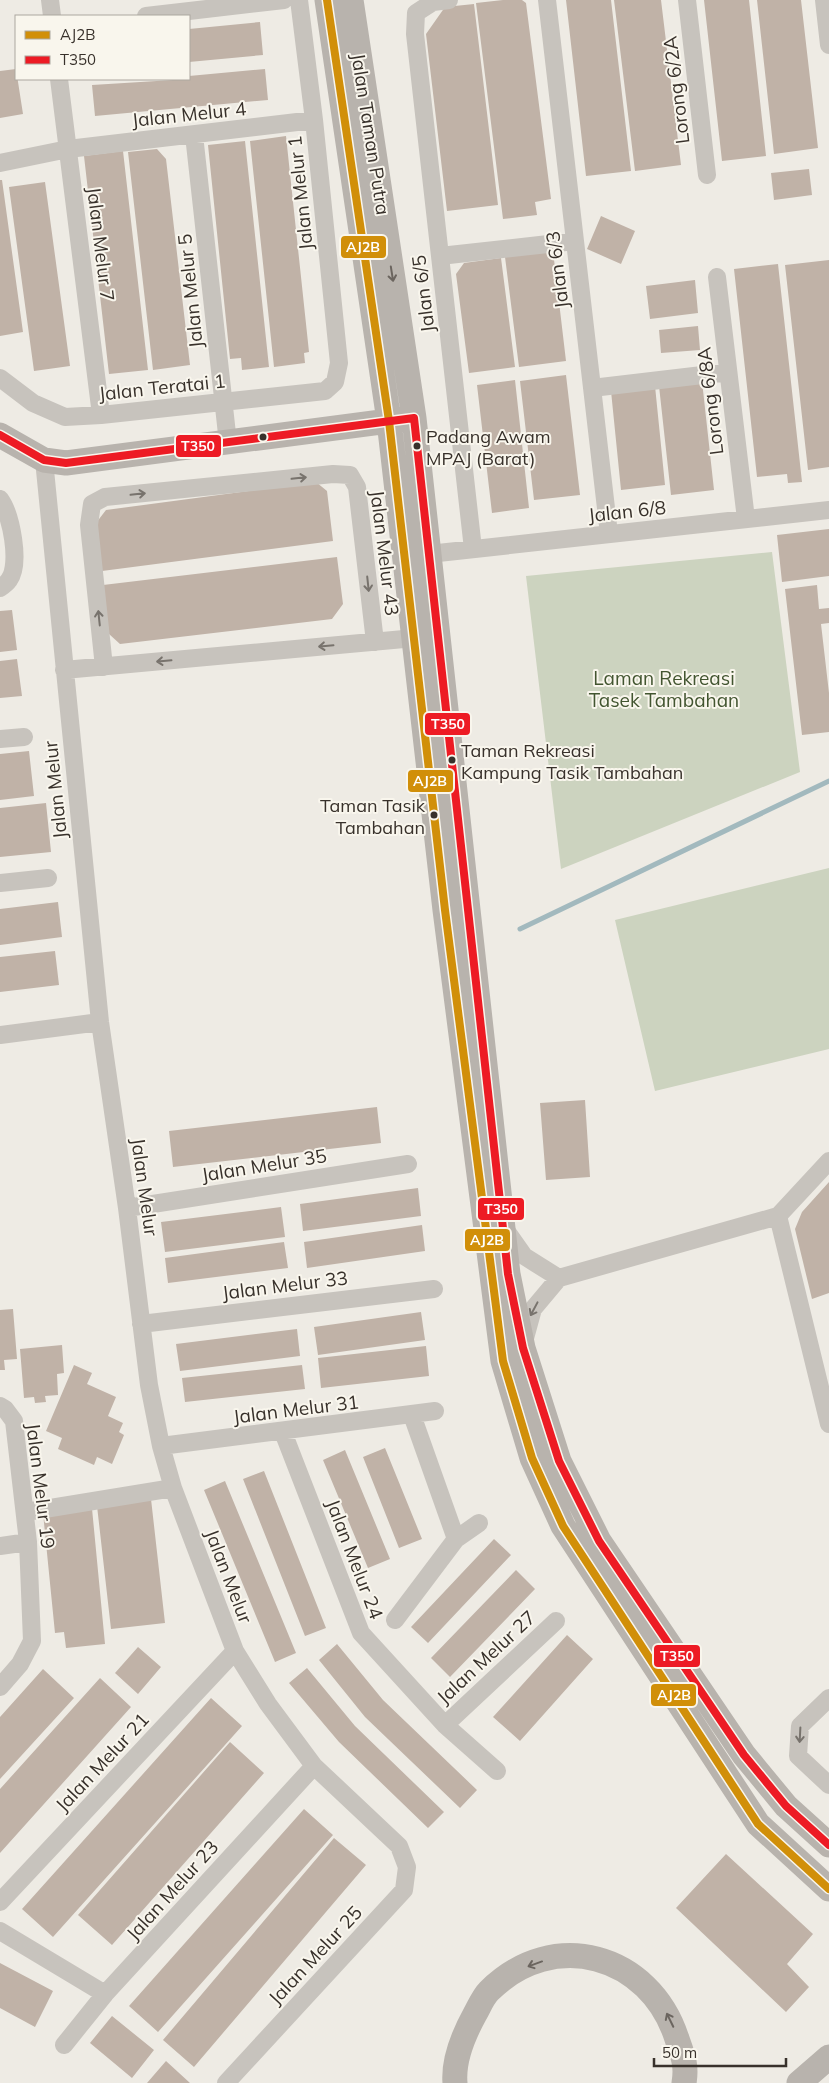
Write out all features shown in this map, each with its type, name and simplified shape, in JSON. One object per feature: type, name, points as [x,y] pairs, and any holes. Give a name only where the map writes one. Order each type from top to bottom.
[{"type":"street","points":[[50,0],[52,15]]},
{"type":"street","points":[[149,15],[174,6],[284,0]]},
{"type":"street","name":"Jalan Melur 1","points":[[299,0],[314,120],[339,363],[335,382]]},
{"type":"street","name":"Jalan Taman Putra","points":[[326,0],[389,421],[415,638],[504,1228],[508,1274],[523,1348],[558,1461],[599,1541],[744,1755],[786,1806],[829,1846]]},
{"type":"street","name":"Jalan Taman Putra","points":[[351,0],[414,418],[429,554],[457,909],[503,1361],[532,1458],[563,1526],[724,1769],[758,1824],[829,1889]]},
{"type":"street","points":[[356,36],[368,0]]},
{"type":"street","name":"Jalan 6/5","points":[[449,0],[433,2],[416,13],[415,34],[474,549]]},
{"type":"street","name":"Jalan 6/3","points":[[547,0],[609,534]]},
{"type":"street","name":"Lorong 6/2A","points":[[686,0],[707,175]]},
{"type":"street","points":[[824,0],[829,45]]},
{"type":"street","name":"Jalan Melur 7","points":[[59,80],[102,415]]},
{"type":"street","name":"Jalan Melur 4","points":[[0,163],[68,149],[314,120]]},
{"type":"street","name":"Jalan Melur 5","points":[[194,135],[228,443]]},
{"type":"street","points":[[440,256],[575,241]]},
{"type":"street","name":"Lorong 6/8A","points":[[717,278],[746,519]]},
{"type":"street","points":[[592,388],[728,372]]},
{"type":"street","name":"Jalan Teratai 1","points":[[0,378],[33,403],[65,417],[102,415],[326,391],[335,382]]},
{"type":"street","points":[[0,435],[44,460],[66,462],[414,418]]},
{"type":"street","name":"Jalan Melur","points":[[44,460],[100,1022],[128,1208],[149,1385],[161,1446],[173,1488],[235,1651],[268,1704],[314,1766],[399,1846]]},
{"type":"street","name":"Jalan Melur 43","points":[[104,666],[89,526],[92,504],[105,497],[333,474],[350,475],[357,487],[375,642]]},
{"type":"street","points":[[0,499],[7,508],[16,558],[10,579],[0,588]]},
{"type":"street","name":"Jalan 6/8","points":[[429,554],[829,510]]},
{"type":"street","name":"Jalan Melur 43","points":[[64,670],[415,638]]},
{"type":"street","points":[[0,739],[24,736]]},
{"type":"street","points":[[0,883],[48,878]]},
{"type":"street","points":[[0,1035],[100,1022]]},
{"type":"street","points":[[523,1348],[533,1309],[559,1278],[778,1216],[829,1161]]},
{"type":"street","name":"Jalan Melur 35","points":[[128,1208],[408,1164]]},
{"type":"street","points":[[778,1216],[829,1424]]},
{"type":"street","points":[[504,1228],[524,1256],[559,1278]]},
{"type":"street","name":"Jalan Melur 33","points":[[141,1324],[434,1289]]},
{"type":"street","name":"Jalan Melur 19","points":[[0,1406],[5,1409],[14,1421],[26,1512],[32,1641],[20,1664],[0,1686]]},
{"type":"street","name":"Jalan Melur 31","points":[[161,1446],[412,1416],[435,1411]]},
{"type":"street","points":[[412,1416],[456,1539]]},
{"type":"street","name":"Jalan Melur 24","points":[[283,1432],[361,1633],[445,1725],[497,1770]]},
{"type":"street","points":[[26,1512],[173,1488]]},
{"type":"street","points":[[395,1620],[456,1539],[479,1523]]},
{"type":"street","points":[[0,1546],[28,1542]]},
{"type":"street","name":"Jalan Melur 27","points":[[445,1725],[556,1621]]},
{"type":"street","name":"Jalan Melur 21","points":[[0,1902],[235,1651]]},
{"type":"street","points":[[829,1698],[800,1726],[798,1756],[829,1785]]},
{"type":"street","name":"Jalan Melur 23","points":[[64,2045],[105,1994],[314,1766]]},
{"type":"street","points":[[786,1806],[829,1856]]},
{"type":"street","name":"Jalan Melur 25","points":[[226,2083],[404,1890],[407,1867],[399,1846]]},
{"type":"street","points":[[0,1931],[105,1994]]},
{"type":"street","points":[[455,2083],[464,2034],[488,1992],[516,1970],[552,1957],[587,1955],[616,1964],[642,1983],[670,2017],[686,2068],[684,2083]]},
{"type":"street","points":[[799,2083],[829,2057]]},
{"type":"green space","name":"Laman Rekreasi Tasek Tambahan","points":[[772,552],[800,772],[561,869],[526,576]]},
{"type":"green space","points":[[829,868],[829,1049],[655,1091],[615,920]]},
{"type":"building","points":[[522,0],[526,3],[551,199],[535,202],[537,215],[503,219],[476,3]]},
{"type":"building","points":[[566,0],[611,0],[631,171],[586,176]]},
{"type":"building","points":[[614,0],[661,0],[681,165],[635,171]]},
{"type":"building","points":[[704,0],[749,0],[766,156],[722,161]]},
{"type":"building","points":[[757,0],[801,0],[818,148],[774,154]]},
{"type":"building","points":[[474,4],[498,205],[447,211],[426,34],[445,7]]},
{"type":"building","points":[[260,22],[263,55],[190,62],[190,29]]},
{"type":"building","points":[[15,69],[15,80],[18,80],[23,114],[0,118],[0,71]]},
{"type":"building","points":[[265,69],[268,100],[95,116],[92,85],[190,80],[190,76]]},
{"type":"building","points":[[286,136],[309,352],[304,353],[305,363],[274,367],[250,141]]},
{"type":"building","points":[[245,141],[269,367],[242,370],[241,358],[230,359],[208,145]]},
{"type":"building","points":[[157,149],[166,159],[190,365],[153,370],[128,152]]},
{"type":"building","points":[[123,151],[148,370],[109,374],[84,156]]},
{"type":"building","points":[[809,169],[812,195],[774,200],[771,173]]},
{"type":"building","points":[[0,180],[2,180],[23,332],[0,336]]},
{"type":"building","points":[[45,182],[70,366],[34,371],[9,187]]},
{"type":"building","points":[[601,216],[635,231],[621,264],[587,249]]},
{"type":"building","points":[[553,251],[566,361],[519,367],[505,257]]},
{"type":"building","points":[[501,258],[515,367],[469,373],[456,274],[464,263]]},
{"type":"building","points":[[829,260],[829,467],[808,470],[785,265]]},
{"type":"building","points":[[778,264],[802,482],[788,483],[787,474],[757,477],[734,269]]},
{"type":"building","points":[[695,280],[698,313],[650,319],[646,286]]},
{"type":"building","points":[[698,326],[700,350],[661,353],[659,330]]},
{"type":"building","points":[[566,375],[580,495],[534,500],[520,381]]},
{"type":"building","points":[[515,380],[529,508],[492,513],[477,385]]},
{"type":"building","points":[[702,381],[714,490],[671,495],[659,386]]},
{"type":"building","points":[[655,386],[665,485],[621,490],[611,391]]},
{"type":"building","points":[[316,482],[327,491],[333,541],[102,571],[96,523],[106,510]]},
{"type":"building","points":[[829,529],[829,576],[782,582],[777,535]]},
{"type":"building","points":[[337,557],[343,604],[332,619],[120,644],[109,634],[103,585]]},
{"type":"building","points":[[817,585],[819,609],[829,608],[829,623],[821,624],[829,693],[829,732],[802,735],[785,589]]},
{"type":"building","points":[[12,610],[17,650],[0,652],[0,611]]},
{"type":"building","points":[[17,659],[22,696],[0,698],[0,661]]},
{"type":"building","points":[[29,751],[34,796],[0,800],[0,754]]},
{"type":"building","points":[[46,803],[51,852],[0,857],[0,808]]},
{"type":"building","points":[[58,902],[62,937],[0,945],[0,909]]},
{"type":"building","points":[[55,951],[59,985],[0,992],[0,957]]},
{"type":"building","points":[[585,1100],[590,1177],[546,1180],[540,1103]]},
{"type":"building","points":[[377,1107],[381,1143],[173,1167],[169,1131]]},
{"type":"building","points":[[829,1182],[829,1293],[812,1299],[795,1229],[802,1212]]},
{"type":"building","points":[[418,1188],[421,1216],[303,1231],[300,1204]]},
{"type":"building","points":[[281,1207],[285,1237],[165,1252],[161,1222]]},
{"type":"building","points":[[422,1225],[425,1251],[307,1268],[304,1242]]},
{"type":"building","points":[[284,1242],[288,1268],[168,1283],[165,1258]]},
{"type":"building","points":[[13,1309],[17,1359],[4,1360],[5,1370],[0,1370],[0,1310]]},
{"type":"building","points":[[421,1312],[425,1340],[318,1355],[314,1327]]},
{"type":"building","points":[[297,1329],[300,1356],[180,1371],[176,1344]]},
{"type":"building","points":[[62,1345],[64,1373],[57,1374],[58,1395],[45,1396],[46,1402],[35,1403],[34,1397],[24,1398],[20,1349]]},
{"type":"building","points":[[426,1346],[429,1376],[321,1388],[318,1358]]},
{"type":"building","points":[[74,1365],[92,1373],[87,1384],[116,1397],[108,1416],[123,1423],[119,1432],[124,1435],[112,1464],[97,1457],[94,1465],[58,1449],[62,1438],[46,1431]]},
{"type":"building","points":[[302,1365],[305,1389],[185,1402],[182,1378]]},
{"type":"building","points":[[385,1448],[422,1539],[399,1548],[363,1457]]},
{"type":"building","points":[[345,1450],[390,1559],[368,1568],[323,1460]]},
{"type":"building","points":[[264,1471],[326,1628],[305,1636],[243,1479]]},
{"type":"building","points":[[225,1481],[296,1653],[275,1662],[204,1490]]},
{"type":"building","points":[[150,1490],[165,1623],[111,1629],[96,1497]]},
{"type":"building","points":[[91,1498],[105,1644],[66,1648],[64,1632],[55,1633],[42,1503]]},
{"type":"building","points":[[494,1539],[511,1555],[428,1643],[411,1627]]},
{"type":"building","points":[[516,1570],[535,1589],[450,1677],[431,1658]]},
{"type":"building","points":[[567,1635],[593,1659],[520,1741],[493,1717]]},
{"type":"building","points":[[337,1644],[383,1700],[477,1790],[460,1808],[365,1717],[319,1660]]},
{"type":"building","points":[[138,1647],[161,1667],[138,1694],[115,1673]]},
{"type":"building","points":[[307,1668],[355,1726],[444,1812],[428,1828],[339,1742],[289,1683]]},
{"type":"building","points":[[43,1669],[74,1698],[0,1779],[0,1717]]},
{"type":"building","points":[[100,1678],[131,1707],[0,1853],[0,1789]]},
{"type":"building","points":[[211,1698],[242,1726],[53,1937],[22,1909]]},
{"type":"building","points":[[230,1742],[264,1773],[112,1945],[78,1915]]},
{"type":"building","points":[[304,1809],[333,1835],[158,2032],[129,2006]]},
{"type":"building","points":[[334,1838],[366,1865],[194,2067],[163,2040]]},
{"type":"building","points":[[726,1854],[813,1934],[787,1964],[809,1987],[786,2012],[676,1908]]},
{"type":"building","points":[[0,1963],[53,1991],[35,2027],[0,2008]]},
{"type":"building","points":[[112,2016],[154,2050],[132,2078],[90,2043]]},
{"type":"building","points":[[166,2061],[190,2083],[147,2083]]},
{"type":"waterway","points":[[520,929],[829,781]]},
{"type":"transit line","name":"AJ2B","points":[[327,0],[389,421],[445,910],[503,1361],[532,1458],[563,1526],[758,1824],[829,1889]]},
{"type":"transit line","name":"T350","points":[[0,435],[44,460],[66,463],[414,418],[508,1274],[523,1348],[559,1461],[599,1541],[744,1755],[786,1806],[829,1845]]},
{"type":"place","name":"Padang Awam MPAJ (Barat)","points":[[417,446]]},
{"type":"place","name":"Taman Rekreasi Kampung Tasik Tambahan","points":[[452,760]]},
{"type":"place","name":"Taman Tasik Tambahan","points":[[434,815]]}]
